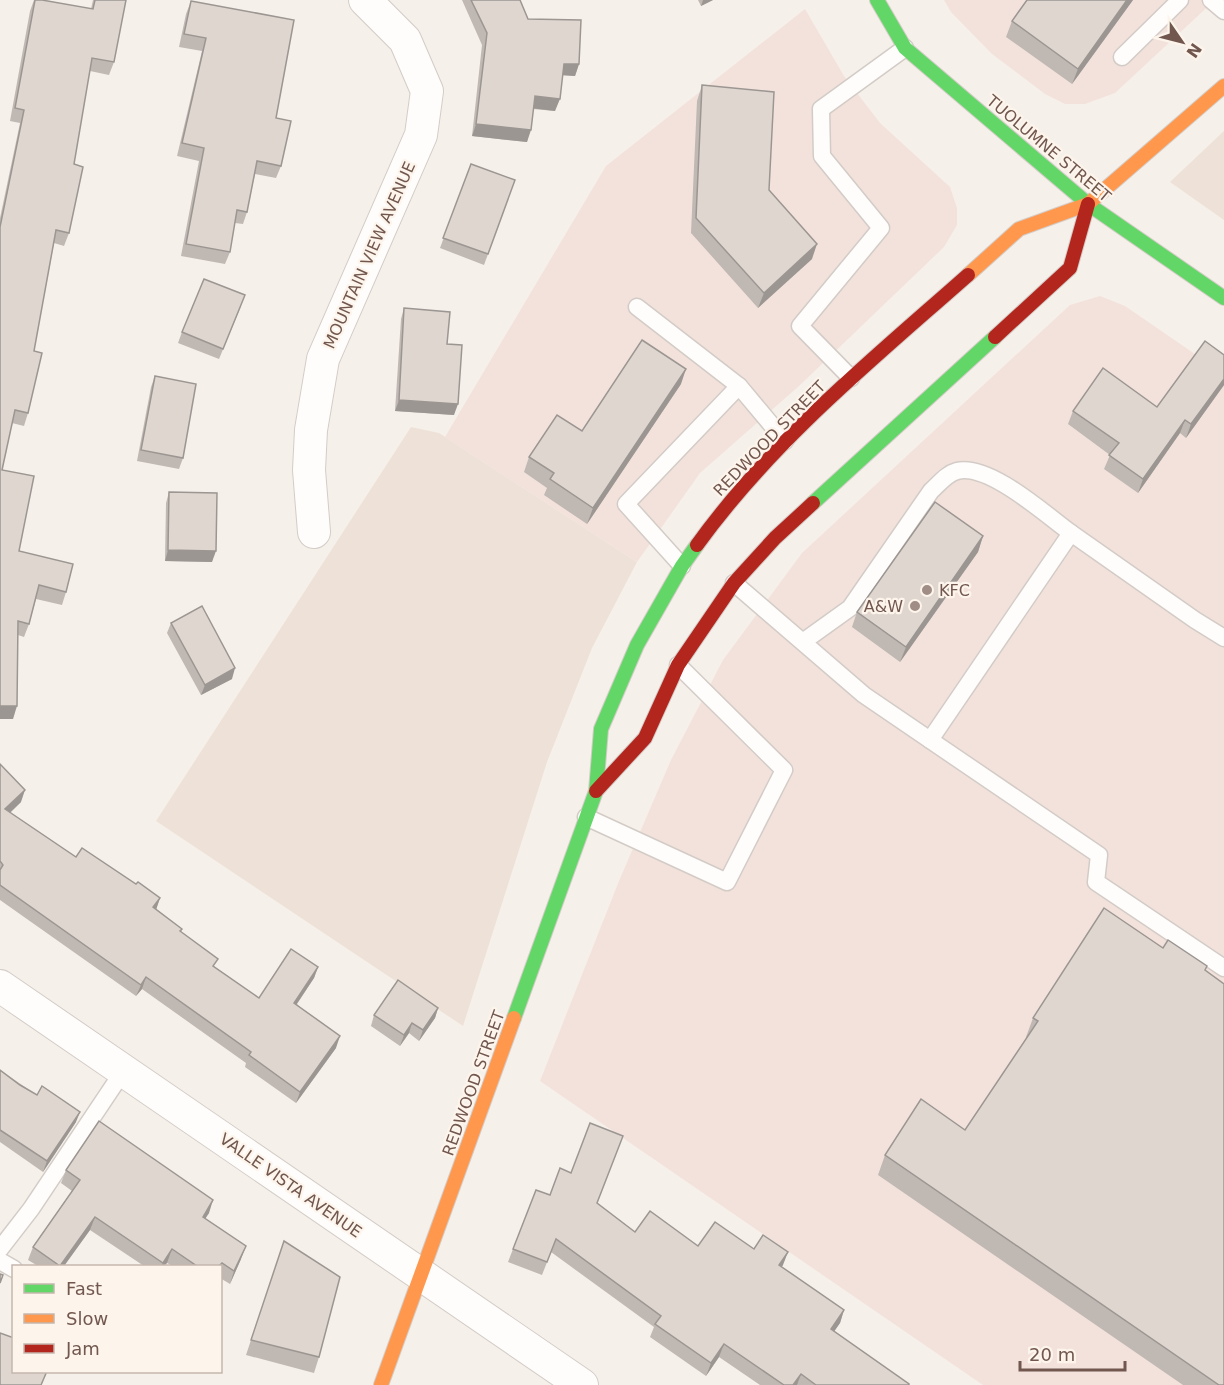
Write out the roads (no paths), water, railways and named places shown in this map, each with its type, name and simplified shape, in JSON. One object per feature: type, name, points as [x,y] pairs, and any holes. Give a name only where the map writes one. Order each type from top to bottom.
[{"type":"main road","name":"TUOLUMNE STREET","points":[[877,0],[905,48],[1088,204],[1224,298]]},
{"type":"main road","name":"REDWOOD STREET","points":[[381,1385],[596,791],[601,729],[637,645],[682,566],[726,506],[785,441],[851,378],[1019,229],[1088,204],[1224,86]]},
{"type":"main road","name":"REDWOOD STREET","points":[[596,791],[645,738],[678,665],[734,583],[776,538],[1070,268],[1088,204]]},
{"type":"street","name":"MOUNTAIN VIEW AVENUE","points":[[314,532],[309,470],[311,430],[323,359],[421,135],[427,91],[405,40],[365,0]]},
{"type":"street","name":"VALLE VISTA AVENUE","points":[[0,986],[582,1385]]},
{"type":"lane","points":[[1122,57],[1180,0]]},
{"type":"lane","points":[[1210,0],[1224,11]]},
{"type":"lane","points":[[851,378],[800,326],[881,228],[822,156],[821,109],[905,48]]},
{"type":"lane","points":[[637,307],[739,386],[785,441]]},
{"type":"lane","points":[[682,566],[626,504],[739,386]]},
{"type":"lane","points":[[804,641],[850,608],[931,492],[946,476],[958,471],[970,470],[996,479],[1195,620],[1224,638]]},
{"type":"lane","points":[[930,740],[1071,533]]},
{"type":"lane","points":[[734,583],[864,695],[1099,855],[1096,882],[1224,968]]},
{"type":"lane","points":[[586,817],[727,882],[784,770],[678,665]]},
{"type":"lane","points":[[0,1249],[31,1209],[124,1070]]},
{"type":"place","name":"KFC","points":[[927,590]]},
{"type":"place","name":"A&W","points":[[915,606]]}]
